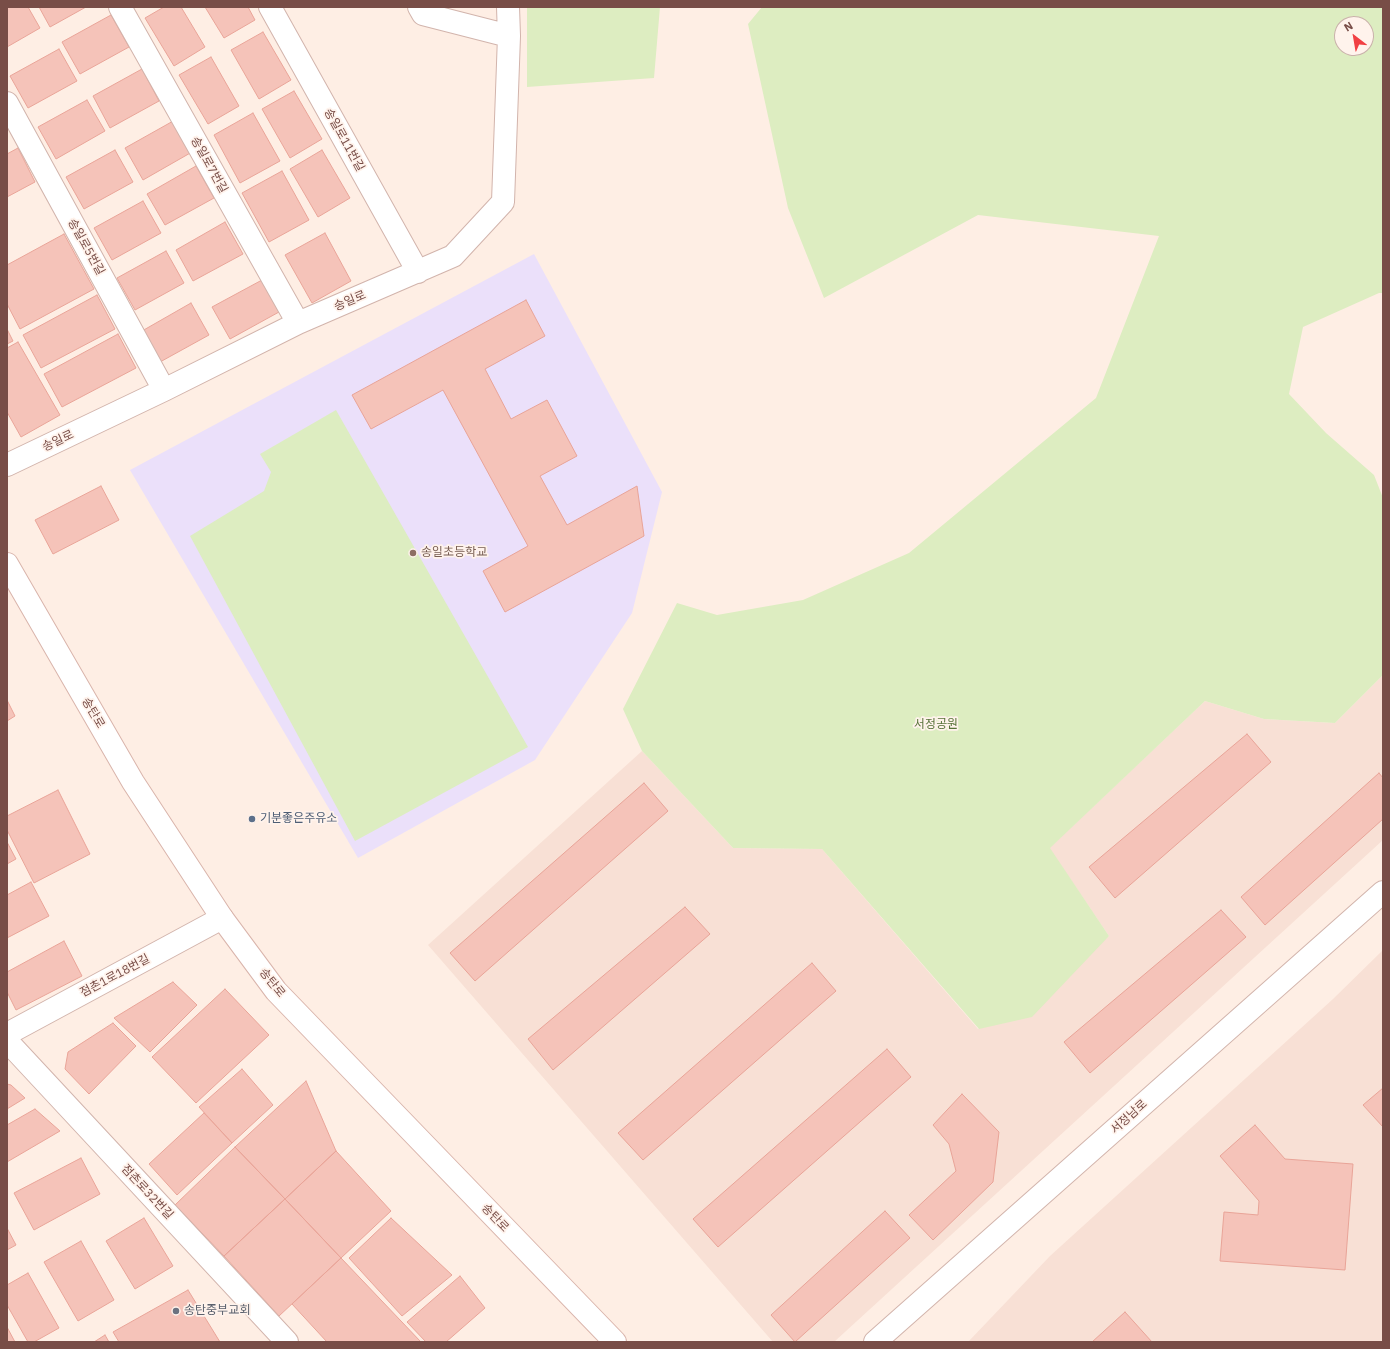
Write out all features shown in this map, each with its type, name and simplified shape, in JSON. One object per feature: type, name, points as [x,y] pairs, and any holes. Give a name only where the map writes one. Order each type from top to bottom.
[{"type":"street","name":"송일로7번길","points":[[120,7],[298,323]]},
{"type":"street","name":"송일로11번길","points":[[270,7],[418,272]]},
{"type":"street","points":[[419,7],[423,14],[509,36]]},
{"type":"street","name":"송일로","points":[[7,465],[164,390],[298,323],[453,256],[503,202],[509,36],[508,7]]},
{"type":"street","name":"송일로5번길","points":[[7,103],[164,390]]},
{"type":"street","name":"송탄로","points":[[7,564],[133,782],[222,918],[276,991],[616,1342]]},
{"type":"street","name":"서정남로","points":[[875,1342],[1383,892]]},
{"type":"street","name":"점촌1로18번길","points":[[7,1034],[222,918]]},
{"type":"street","name":"점촌로32번길","points":[[7,1041],[287,1342]]},
{"type":"shaded area","name":"송일초등학교","points":[[534,254],[662,492],[632,613],[535,760],[358,858],[130,470]]},
{"type":"shaded area","points":[[1383,675],[1383,840],[834,1342],[773,1342],[428,945],[642,751],[733,848],[822,849],[978,1029],[1109,936],[1049,848],[1205,701],[1264,719],[1335,723]]},
{"type":"shaded area","points":[[1383,950],[1383,1342],[968,1342],[1050,1256],[1333,999]]},
{"type":"green space","points":[[527,7],[660,7],[654,78],[527,87]]},
{"type":"green space","name":"서정공원","points":[[762,7],[1383,7],[1383,293],[1379,293],[1303,327],[1289,394],[1326,433],[1374,475],[1383,498],[1383,675],[1335,723],[1264,719],[1205,701],[1050,848],[1109,936],[1032,1017],[979,1029],[822,849],[733,848],[642,751],[623,709],[677,603],[717,615],[803,600],[909,553],[1096,398],[1159,236],[978,215],[824,298],[788,208],[748,24]]},
{"type":"green space","points":[[336,410],[528,747],[355,841],[190,536],[264,491],[271,472],[260,454]]},
{"type":"building","points":[[7,7],[28,7],[40,28],[7,47]]},
{"type":"building","points":[[39,7],[86,7],[50,27]]},
{"type":"building","points":[[164,7],[181,7],[205,47],[174,66],[145,18]]},
{"type":"building","points":[[205,7],[248,7],[255,20],[224,38]]},
{"type":"building","points":[[111,15],[129,47],[80,74],[62,42]]},
{"type":"building","points":[[263,32],[291,80],[259,99],[231,50]]},
{"type":"building","points":[[59,49],[77,81],[28,108],[10,76]]},
{"type":"building","points":[[211,57],[239,106],[208,124],[179,75]]},
{"type":"building","points":[[142,69],[159,101],[110,128],[93,96]]},
{"type":"building","points":[[294,91],[322,139],[290,158],[262,109]]},
{"type":"building","points":[[87,100],[105,131],[56,159],[38,127]]},
{"type":"building","points":[[253,113],[280,161],[240,183],[214,135]]},
{"type":"building","points":[[175,120],[192,152],[143,180],[125,148]]},
{"type":"building","points":[[18,148],[35,182],[7,197],[7,154]]},
{"type":"building","points":[[115,150],[133,182],[84,209],[66,177]]},
{"type":"building","points":[[322,150],[350,198],[318,217],[290,169]]},
{"type":"building","points":[[196,166],[214,198],[165,225],[147,194]]},
{"type":"building","points":[[282,171],[309,220],[269,242],[242,193]]},
{"type":"building","points":[[143,201],[161,233],[112,260],[94,228]]},
{"type":"building","points":[[225,222],[243,254],[193,281],[176,250]]},
{"type":"building","points":[[325,233],[351,281],[312,303],[285,255]]},
{"type":"building","points":[[64,234],[94,289],[20,329],[7,304],[7,265]]},
{"type":"building","points":[[166,251],[184,283],[135,310],[117,278]]},
{"type":"building","points":[[262,280],[279,312],[230,339],[212,307]]},
{"type":"building","points":[[97,295],[115,329],[41,368],[23,335]]},
{"type":"building","points":[[526,300],[545,336],[485,369],[511,419],[547,400],[577,456],[540,476],[567,525],[637,486],[644,536],[505,612],[483,571],[528,546],[443,390],[371,429],[352,395]]},
{"type":"building","points":[[191,303],[209,335],[160,362],[142,331]]},
{"type":"building","points":[[7,329],[13,341],[7,344]]},
{"type":"building","points":[[118,334],[136,368],[62,407],[44,374]]},
{"type":"building","points":[[18,342],[60,415],[21,437],[7,412],[7,348]]},
{"type":"building","points":[[101,486],[119,520],[53,554],[35,520]]},
{"type":"building","points":[[7,700],[15,716],[7,721]]},
{"type":"building","points":[[1247,734],[1271,762],[1115,898],[1089,867]]},
{"type":"building","points":[[1379,773],[1383,778],[1383,819],[1265,925],[1241,897]]},
{"type":"building","points":[[644,783],[668,811],[475,981],[450,953]]},
{"type":"building","points":[[58,790],[90,854],[34,883],[7,830],[7,816]]},
{"type":"building","points":[[7,842],[16,859],[7,864]]},
{"type":"building","points":[[31,882],[49,916],[7,938],[7,895]]},
{"type":"building","points":[[685,907],[710,934],[553,1070],[528,1039]]},
{"type":"building","points":[[1221,910],[1246,937],[1090,1073],[1064,1042]]},
{"type":"building","points":[[64,941],[82,976],[16,1010],[7,992],[7,972]]},
{"type":"building","points":[[812,963],[836,991],[643,1160],[618,1133]]},
{"type":"building","points":[[173,982],[197,1005],[150,1052],[114,1018]]},
{"type":"building","points":[[225,989],[269,1035],[196,1103],[152,1057]]},
{"type":"building","points":[[113,1023],[136,1046],[89,1094],[65,1069],[68,1052]]},
{"type":"building","points":[[887,1049],[911,1077],[718,1247],[693,1219]]},
{"type":"building","points":[[242,1069],[273,1105],[232,1143],[199,1107]]},
{"type":"building","points":[[306,1081],[336,1151],[285,1199],[235,1147]]},
{"type":"building","points":[[7,1084],[11,1085],[25,1098],[7,1109]]},
{"type":"building","points":[[1383,1088],[1383,1127],[1363,1105]]},
{"type":"building","points":[[962,1094],[999,1132],[993,1182],[933,1240],[909,1215],[956,1171],[949,1144],[933,1125]]},
{"type":"building","points":[[35,1109],[60,1131],[7,1162],[7,1125]]},
{"type":"building","points":[[204,1113],[232,1143],[177,1195],[149,1164]]},
{"type":"building","points":[[1255,1125],[1285,1159],[1353,1164],[1345,1270],[1220,1261],[1224,1212],[1258,1215],[1259,1201],[1220,1156]]},
{"type":"building","points":[[235,1147],[285,1199],[224,1256],[175,1205]]},
{"type":"building","points":[[336,1151],[391,1211],[341,1258],[285,1199]]},
{"type":"building","points":[[81,1158],[100,1194],[34,1230],[14,1193]]},
{"type":"building","points":[[285,1199],[341,1258],[279,1316],[224,1256]]},
{"type":"building","points":[[885,1211],[910,1238],[795,1342],[771,1315]]},
{"type":"building","points":[[144,1218],[173,1266],[135,1289],[106,1241]]},
{"type":"building","points":[[391,1218],[452,1275],[402,1316],[349,1258]]},
{"type":"building","points":[[7,1228],[16,1245],[7,1250]]},
{"type":"building","points":[[81,1241],[114,1300],[78,1321],[44,1262]]},
{"type":"building","points":[[341,1258],[421,1342],[327,1342],[292,1304]]},
{"type":"building","points":[[28,1273],[59,1328],[34,1342],[28,1342],[7,1305],[7,1285]]},
{"type":"building","points":[[460,1276],[485,1308],[446,1342],[426,1342],[407,1322]]},
{"type":"building","name":"송탄중부교회","points":[[188,1290],[220,1342],[119,1342],[113,1332]]},
{"type":"building","points":[[1125,1312],[1152,1342],[1092,1342]]},
{"type":"building","points":[[7,1327],[15,1342],[7,1342]]},
{"type":"building","points":[[105,1335],[109,1342],[94,1342]]},
{"type":"place","name":"송일초등학교","points":[[413,553]]},
{"type":"place","name":"기분좋은주유소","points":[[252,819]]},
{"type":"place","name":"송탄중부교회","points":[[176,1311]]}]
